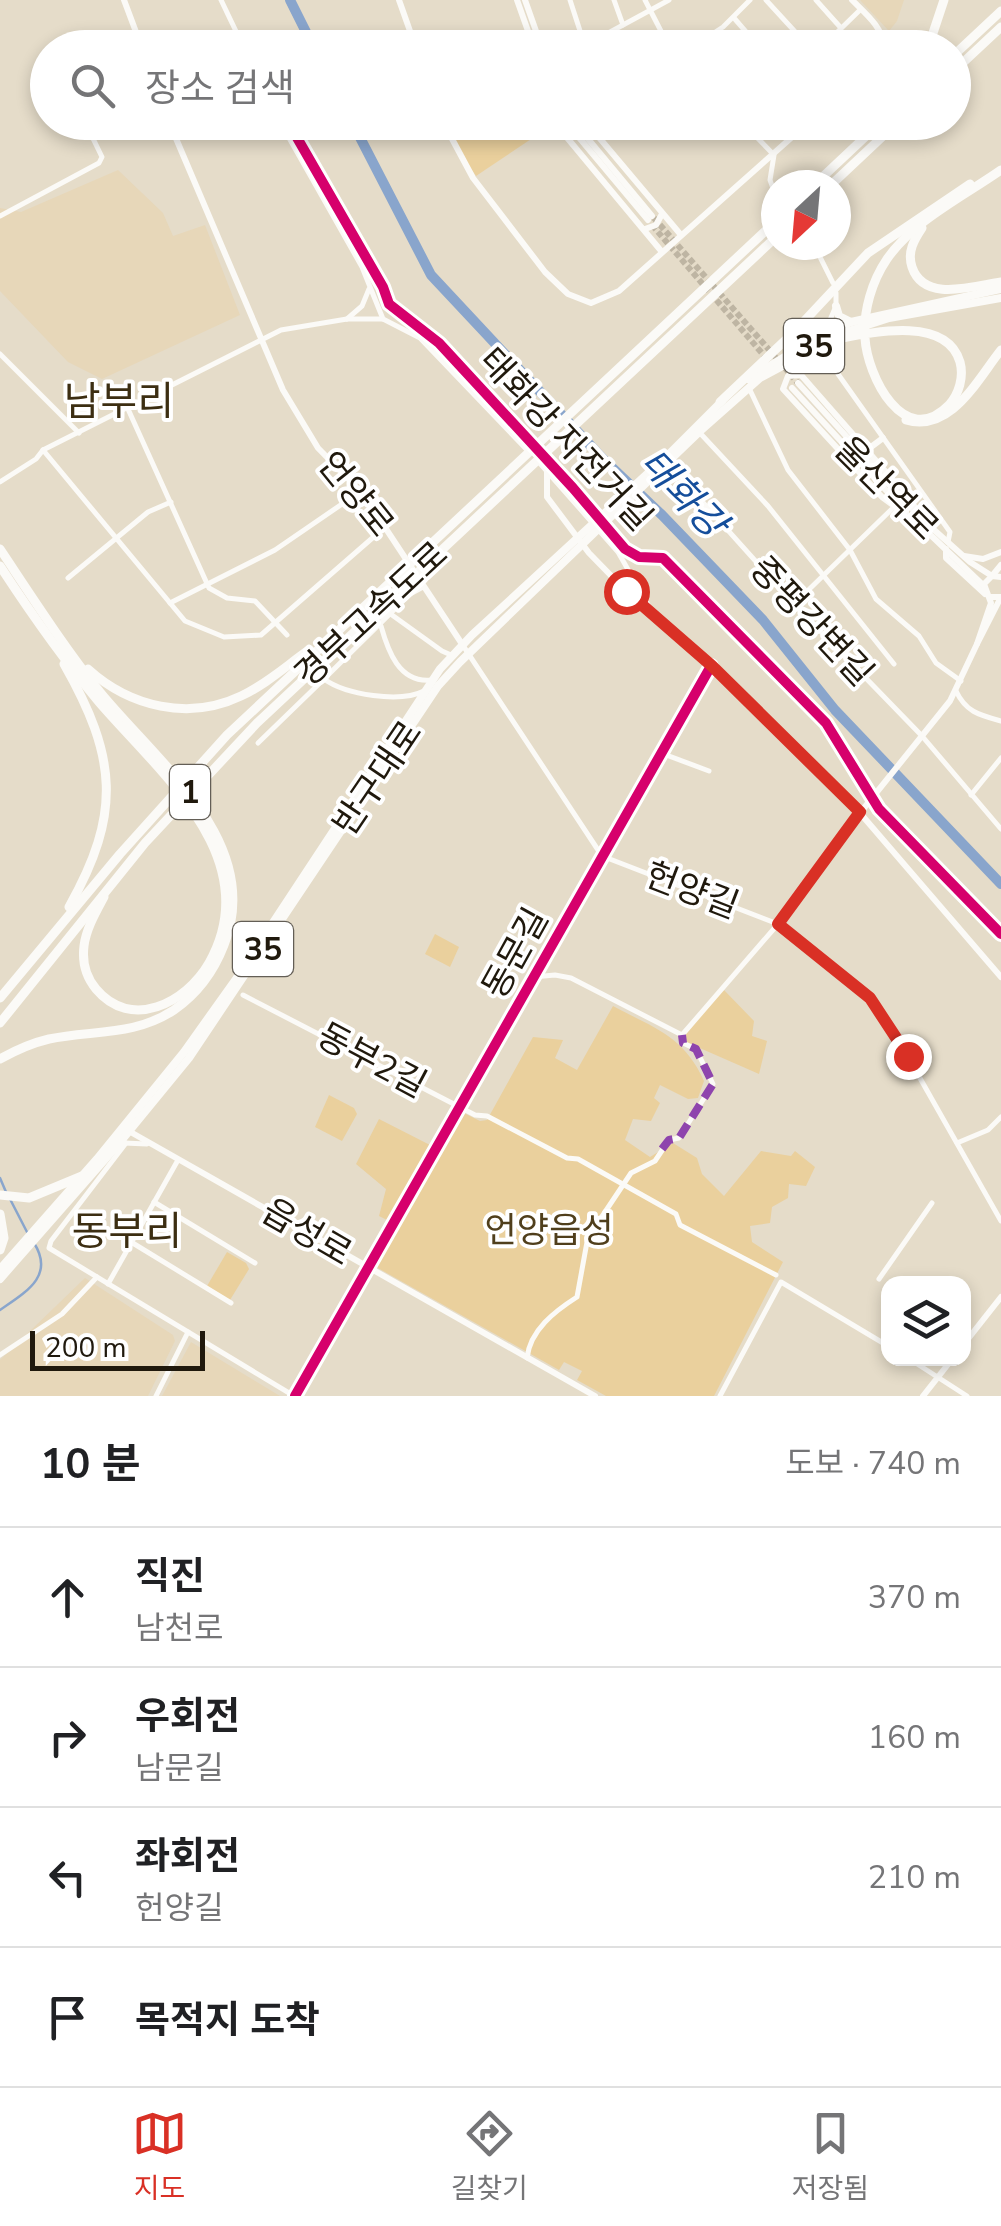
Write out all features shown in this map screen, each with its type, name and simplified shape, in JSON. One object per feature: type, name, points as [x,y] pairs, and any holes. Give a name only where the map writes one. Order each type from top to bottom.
[{"type":"highway","points":[[934,30],[944,0]]},
{"type":"highway","points":[[971,40],[1001,11]]},
{"type":"highway","points":[[971,55],[1001,27]]},
{"type":"highway","points":[[830,170],[863,140]]},
{"type":"highway","points":[[847,170],[879,140]]},
{"type":"highway","points":[[864,308],[890,255],[930,219],[1001,167]]},
{"type":"highway","points":[[720,402],[794,332],[868,253],[1001,167]]},
{"type":"highway","points":[[930,219],[910,254],[913,270],[923,282],[944,290],[1001,286]]},
{"type":"highway","points":[[914,222],[878,263],[864,308],[864,350],[870,383],[886,408],[907,421],[925,423],[952,410],[1001,350]]},
{"type":"highway","name":"경부고속도로","points":[[0,998],[168,798],[227,735],[761,234]]},
{"type":"highway","name":"경부고속도로","points":[[0,1023],[120,872],[257,723],[761,250]]},
{"type":"highway","points":[[823,338],[885,331],[932,334],[950,346],[959,360],[962,376],[956,395],[936,414],[916,417],[902,412],[890,404],[878,386],[864,350]]},
{"type":"highway","points":[[0,549],[108,701],[200,815],[224,856],[232,910],[224,948],[201,986],[178,1008],[148,1024],[116,1032],[49,1039],[0,1059]]},
{"type":"highway","points":[[0,566],[100,703],[174,779]]},
{"type":"highway","points":[[39,953],[92,861],[103,830],[107,794],[103,754],[93,720],[43,627]]},
{"type":"highway","points":[[69,648],[96,676],[128,696],[156,706],[194,708],[226,702],[253,690],[340,627]]},
{"type":"highway","points":[[120,872],[88,931],[84,947],[86,970],[96,989],[114,1004],[132,1010],[156,1008],[184,994],[203,972],[222,928],[225,898],[221,873],[200,815]]},
{"type":"highway","points":[[0,1196],[20,1199],[40,1195],[82,1176]]},
{"type":"highway","points":[[0,1214],[4,1238],[0,1250]]},
{"type":"main road","points":[[124,0],[136,30]]},
{"type":"main road","points":[[399,0],[410,30]]},
{"type":"main road","points":[[516,0],[527,30]]},
{"type":"main road","points":[[525,0],[536,30]]},
{"type":"main road","points":[[852,0],[879,30]]},
{"type":"main road","name":"언양로","points":[[176,140],[282,390],[318,448],[361,491],[462,644]]},
{"type":"main road","points":[[453,140],[473,178],[545,272],[568,294],[591,303],[619,291],[789,140]]},
{"type":"main road","points":[[566,140],[662,252]]},
{"type":"main road","points":[[582,140],[650,218],[588,140]]},
{"type":"main road","points":[[601,140],[681,235]]},
{"type":"main road","points":[[644,229],[656,225],[662,214]]},
{"type":"main road","name":"35","points":[[697,430],[720,402],[747,383],[851,322],[1001,286]]},
{"type":"main road","name":"35","points":[[823,338],[889,318],[1001,298]]},
{"type":"main road","points":[[836,306],[840,316],[851,322]]},
{"type":"main road","points":[[800,374],[906,495],[923,523],[895,506],[783,389],[788,376],[800,374]]},
{"type":"main road","name":"35","points":[[663,463],[747,383]]},
{"type":"main road","name":"울산역로","points":[[795,385],[881,488],[947,545],[987,593]]},
{"type":"main road","points":[[867,450],[883,438]]},
{"type":"main road","name":"반구대로","points":[[0,1270],[113,1150],[236,978],[451,655],[663,463]]},
{"type":"main road","points":[[547,471],[547,496],[579,542],[860,812],[1001,977]]},
{"type":"main road","name":"반구대로","points":[[39,1231],[82,1176],[197,1046],[438,686],[579,542]]},
{"type":"main road","name":"울산역로","points":[[947,545],[996,576]]},
{"type":"main road","points":[[963,556],[983,560],[1001,552]]},
{"type":"main road","points":[[977,644],[987,593],[1001,564]]},
{"type":"main road","points":[[860,812],[956,691],[998,609],[1001,597],[987,593]]},
{"type":"main road","name":"동문길","points":[[366,1266],[458,1106],[469,1094],[712,666]]},
{"type":"main road","name":"읍성로","points":[[126,1129],[595,1396]]},
{"type":"main road","name":"반구대로","points":[[0,1279],[28,1243]]},
{"type":"main road","points":[[971,1335],[1001,1297]]},
{"type":"main road","points":[[923,1396],[946,1366]]},
{"type":"street","points":[[221,0],[235,30]]},
{"type":"street","points":[[570,0],[580,30]]},
{"type":"street","points":[[614,0],[622,25]]},
{"type":"street","points":[[646,0],[661,30]]},
{"type":"street","points":[[613,30],[669,0]]},
{"type":"street","points":[[722,30],[750,0]]},
{"type":"street","points":[[766,0],[794,30]]},
{"type":"street","points":[[816,0],[842,28],[861,9]]},
{"type":"street","points":[[734,18],[744,30]]},
{"type":"street","points":[[0,216],[99,163],[101,150],[95,140]]},
{"type":"street","points":[[290,140],[370,286],[383,319]]},
{"type":"street","points":[[759,140],[774,155],[772,170]]},
{"type":"street","points":[[822,260],[833,283]]},
{"type":"street","points":[[348,319],[362,306],[370,286]]},
{"type":"street","points":[[823,338],[836,306],[836,293]]},
{"type":"street","points":[[0,482],[36,459],[43,450],[281,330],[348,319],[383,319],[420,338],[547,471],[618,552],[652,611]]},
{"type":"street","name":"울산역로","points":[[823,338],[838,374],[950,532],[947,545]]},
{"type":"street","points":[[0,354],[79,432]]},
{"type":"street","points":[[747,383],[788,470],[850,550],[876,599],[919,636],[936,663],[960,681]]},
{"type":"street","points":[[128,409],[207,585],[226,598],[255,601],[287,635]]},
{"type":"street","points":[[697,430],[768,506],[894,664]]},
{"type":"street","points":[[43,450],[170,604],[196,628],[224,637],[261,635],[385,527]]},
{"type":"street","name":"중평강변길","points":[[663,463],[1001,829]]},
{"type":"street","points":[[794,604],[917,484]]},
{"type":"street","points":[[170,604],[275,550],[361,491]]},
{"type":"street","points":[[68,578],[148,512],[171,502]]},
{"type":"street","points":[[258,743],[410,594],[424,587]]},
{"type":"street","points":[[390,614],[451,655]]},
{"type":"street","points":[[380,624],[390,656],[398,666],[421,681],[431,680]]},
{"type":"street","name":"헌양길","points":[[462,644],[602,856],[778,924],[870,998],[891,1027],[1001,1220]]},
{"type":"street","points":[[324,679],[352,692],[382,696],[409,697],[424,691]]},
{"type":"street","points":[[956,691],[962,704],[974,713],[1001,721]]},
{"type":"street","points":[[661,753],[710,771]]},
{"type":"street","points":[[970,795],[1001,758]]},
{"type":"street","points":[[682,1035],[778,924],[860,812]]},
{"type":"street","points":[[527,1358],[528,1346],[552,1313],[577,1297],[587,1242],[631,1173],[655,1161],[669,1140],[678,1138],[714,1084],[696,1050],[684,1042],[682,1035],[571,978],[532,977]]},
{"type":"street","name":"동부2길","points":[[243,994],[474,1115],[487,1116],[566,1158],[578,1159],[676,1214],[680,1225],[776,1275]]},
{"type":"street","points":[[957,1143],[988,1130],[1001,1117]]},
{"type":"street","points":[[126,1142],[49,1248],[294,1396],[366,1266]]},
{"type":"street","points":[[113,1150],[126,1142],[154,1145]]},
{"type":"street","points":[[108,1284],[178,1159]]},
{"type":"street","points":[[154,1202],[254,1263]]},
{"type":"street","points":[[879,1279],[932,1203]]},
{"type":"street","points":[[131,1242],[231,1303]]},
{"type":"street","points":[[0,1355],[62,1314],[97,1277]]},
{"type":"street","points":[[720,1396],[781,1282],[881,1342]]},
{"type":"street","points":[[156,1396],[188,1332]]},
{"type":"street","points":[[921,1366],[968,1396]]},
{"type":"shaded area","points":[[860,0],[904,0],[897,21],[888,30]]},
{"type":"shaded area","points":[[118,170],[163,213],[173,236],[205,225],[240,315],[102,379],[68,362],[0,291],[0,208],[21,212]]},
{"type":"shaded area","points":[[85,1278],[173,1335],[175,1341],[148,1396],[0,1396],[0,1360]]},
{"type":"shaded area","points":[[191,1342],[280,1396],[162,1396]]},
{"type":"green space","points":[[454,140],[530,140],[476,176]]},
{"type":"green space","points":[[435,934],[459,947],[450,967],[425,954]]},
{"type":"green space","points":[[723,989],[754,1021],[752,1036],[767,1041],[759,1074],[686,1042],[685,1035]]},
{"type":"green space","name":"언양읍성","points":[[613,1006],[677,1043],[704,1081],[698,1098],[688,1099],[660,1085],[654,1098],[660,1103],[651,1121],[633,1119],[625,1140],[650,1157],[673,1143],[697,1158],[702,1174],[724,1196],[761,1151],[791,1156],[795,1151],[815,1167],[806,1186],[789,1184],[788,1198],[772,1207],[770,1223],[750,1226],[752,1242],[783,1262],[714,1396],[606,1396],[577,1380],[582,1371],[564,1362],[559,1370],[376,1267],[462,1112],[480,1121],[487,1120],[533,1037],[563,1040],[555,1058],[577,1070]]},
{"type":"green space","points":[[329,1095],[354,1108],[357,1114],[342,1141],[315,1127]]},
{"type":"green space","points":[[379,1119],[432,1146],[389,1221],[379,1216],[386,1189],[356,1164]]},
{"type":"green space","points":[[227,1252],[249,1269],[230,1300],[207,1286]]},
{"type":"waterway","name":"태화강","points":[[290,0],[305,30]]},
{"type":"waterway","name":"태화강","points":[[361,140],[431,275],[604,460],[763,620],[835,710],[1001,884]]},
{"type":"waterway","points":[[0,1178],[6,1192]]},
{"type":"waterway","points":[[10,1199],[27,1232]]},
{"type":"waterway","points":[[0,1310],[35,1282],[41,1265],[34,1243]]},
{"type":"tunnel","points":[[654,218],[798,383]]},
{"type":"tunnel","points":[[652,225],[767,359]]},
{"type":"marked path","points":[[662,1149],[669,1140],[679,1138],[713,1084],[696,1049],[683,1043],[682,1035]]},
{"type":"cycle path","name":"태화강 자전거길","points":[[298,140],[389,304],[439,343],[625,549],[639,557],[663,558],[826,723],[879,809],[1001,934]]},
{"type":"cycle path","points":[[295,1396],[711,666]]},
{"type":"district","name":"남부리","points":[[119,401]]},
{"type":"district","name":"동부리","points":[[127,1231]]},
{"type":"route","points":[[626,591],[712,666],[860,812],[778,924],[870,998],[908,1056]]}]
